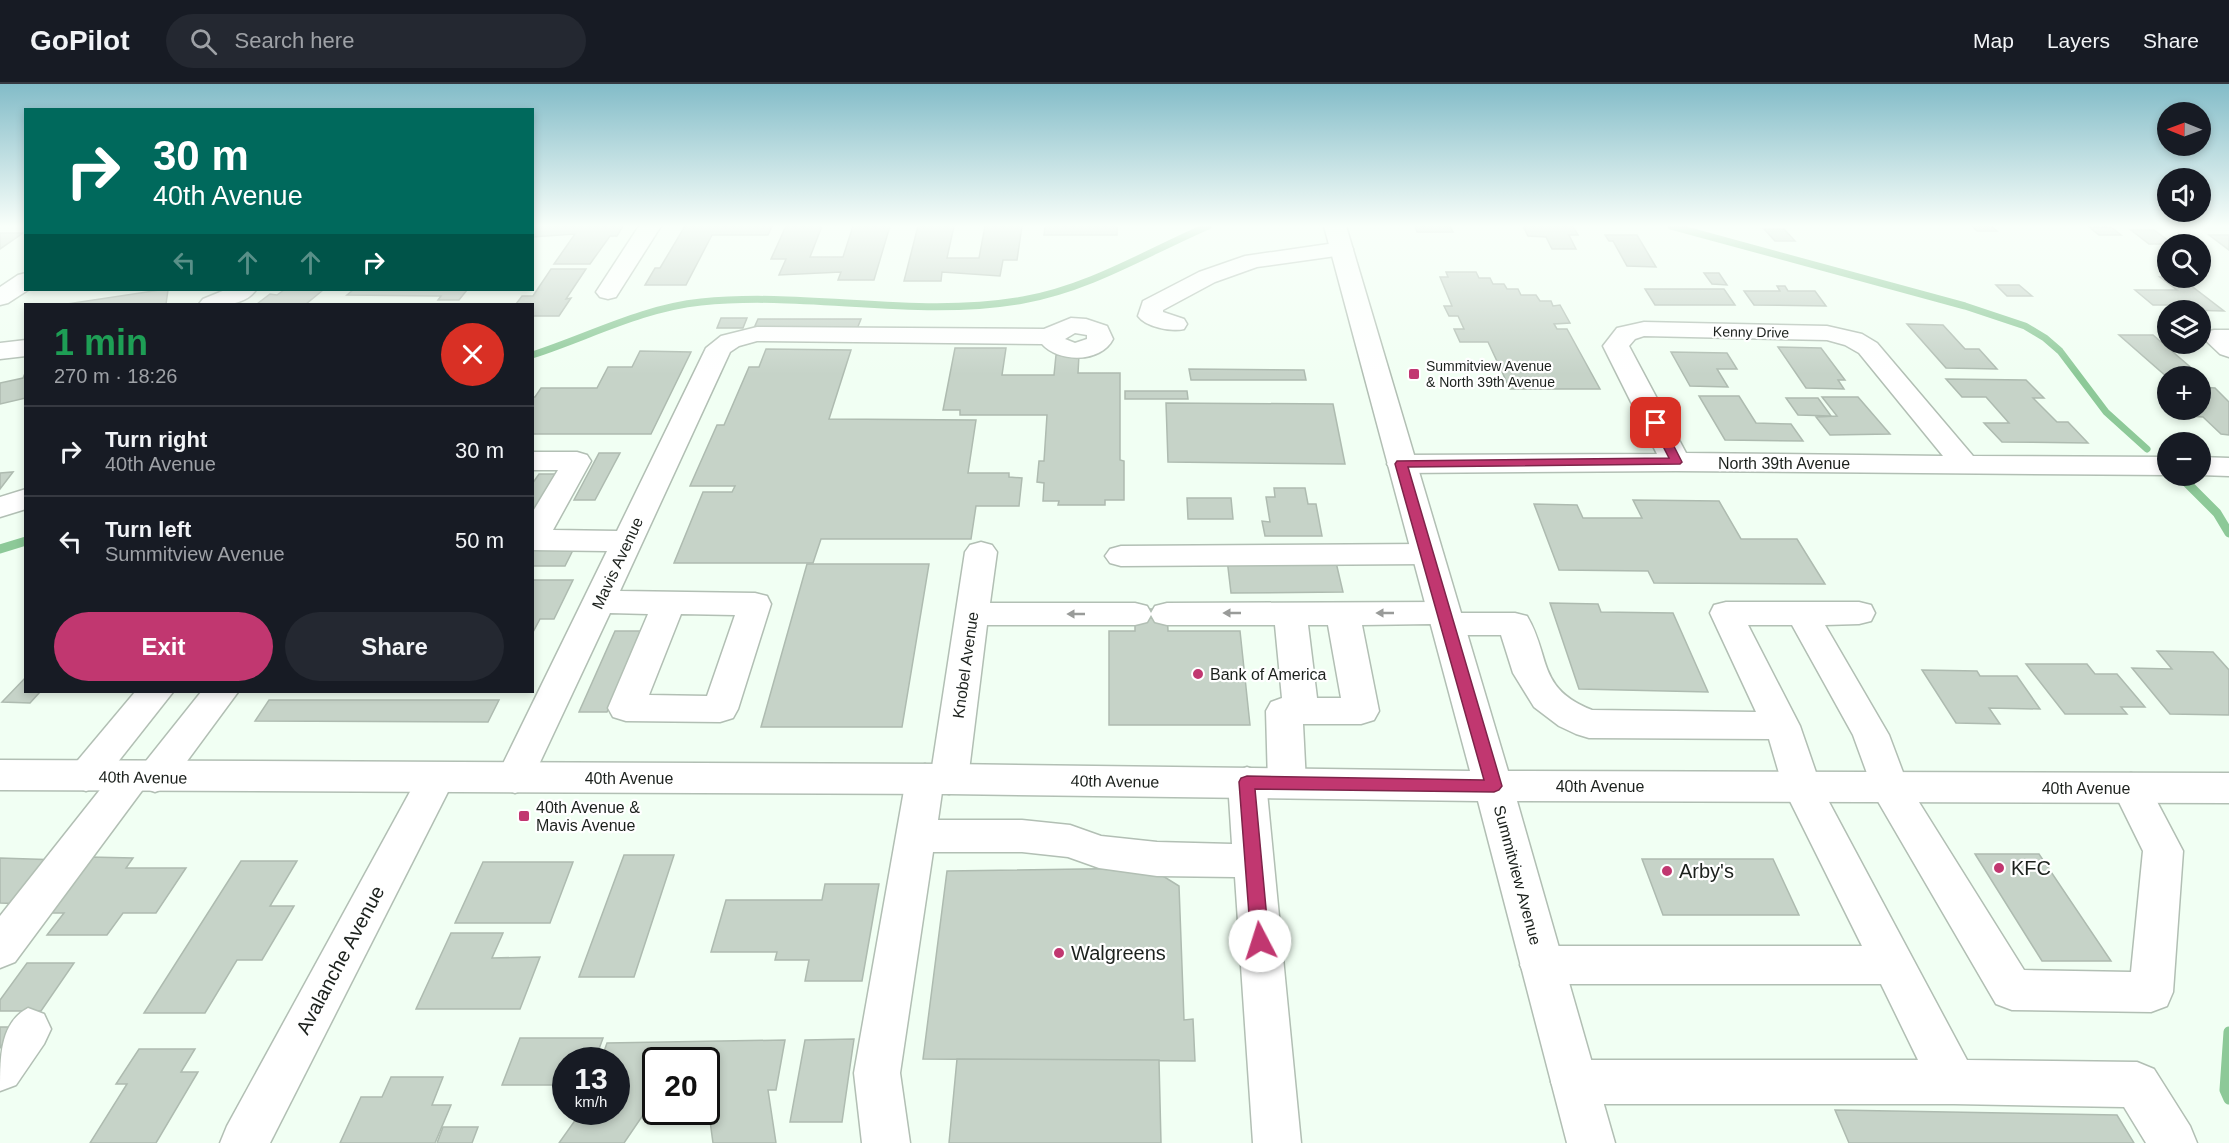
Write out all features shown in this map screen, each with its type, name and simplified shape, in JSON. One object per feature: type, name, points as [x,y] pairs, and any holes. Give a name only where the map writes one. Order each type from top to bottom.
[{"type":"street","points":[[608,292],[619,275]]},
{"type":"street","points":[[1122,322],[1212,275]]},
{"type":"street","name":"Summitview Avenue","points":[[1349,275],[1494,786],[1591,1143]]},
{"type":"street","points":[[0,298],[24,281]]},
{"type":"street","points":[[213,303],[242,291]]},
{"type":"street","points":[[1122,322],[1175,324]]},
{"type":"street","name":"Mavis Avenue","points":[[515,778],[546,685],[598,602],[719,348],[730,341],[757,334],[1052,337],[1058,329],[1071,325],[1122,322]]},
{"type":"street","name":"Kenny Drive","points":[[1676,462],[1616,346],[1626,333],[1644,329],[1827,333],[1853,339],[1868,348],[1965,464]]},
{"type":"street","points":[[2229,337],[2214,337],[2229,349]]},
{"type":"street","points":[[0,351],[24,348]]},
{"type":"street","points":[[534,461],[578,462],[534,537]]},
{"type":"street","name":"North 39th Avenue","points":[[1401,464],[1676,462],[2157,466]]},
{"type":"street","points":[[2211,466],[2229,466]]},
{"type":"street","points":[[0,508],[24,499]]},
{"type":"street","points":[[534,540],[627,541]]},
{"type":"street","name":"Knobel Avenue","points":[[886,1143],[877,1073],[916,836],[937,778],[972,614],[981,552]]},
{"type":"street","points":[[1121,556],[1427,554]]},
{"type":"street","points":[[598,602],[669,603]]},
{"type":"street","points":[[1290,613],[1302,711]]},
{"type":"street","points":[[1277,1143],[1254,861],[1267,783],[1284,711],[1361,711],[1342,613]]},
{"type":"street","points":[[1167,614],[1342,613],[1515,624],[1532,676],[1546,700],[1572,718],[1589,724],[1782,726]]},
{"type":"street","points":[[1858,614],[1726,613],[1790,744],[1802,787],[1954,1082]]},
{"type":"street","points":[[972,614],[1135,614]]},
{"type":"street","points":[[1802,614],[1871,735],[1889,787],[2012,990],[2151,992],[2163,851],[2131,788]]},
{"type":"street","points":[[86,776],[154,693]]},
{"type":"street","points":[[0,949],[143,777],[219,693]]},
{"type":"street","name":"40th Avenue","points":[[0,775],[937,778],[1494,786],[2229,788]]},
{"type":"street","name":"Avalanche Avenue","points":[[244,1143],[436,778]]},
{"type":"street","points":[[916,836],[1022,836],[1070,841],[1099,852],[1157,859],[1254,861]]},
{"type":"street","points":[[1542,965],[1894,965]]},
{"type":"street","points":[[0,1069],[28,1029]]},
{"type":"street","points":[[1574,1082],[1954,1082],[2137,1085],[2173,1143]]},
{"type":"building","points":[[547,275],[582,275],[566,299],[571,298],[559,316],[534,316],[534,303],[517,303],[522,296],[533,296]]},
{"type":"building","points":[[651,275],[691,275],[686,285],[645,285]]},
{"type":"building","points":[[840,275],[875,275],[874,280],[838,280]]},
{"type":"building","points":[[905,275],[942,275],[941,281],[904,281]]},
{"type":"building","points":[[1478,275],[1479,278],[1490,278],[1493,284],[1504,284],[1507,289],[1518,289],[1521,295],[1536,295],[1540,301],[1551,301],[1553,306],[1560,305],[1570,323],[1554,324],[1557,329],[1567,329],[1600,389],[1510,389],[1488,342],[1460,342],[1454,329],[1464,329],[1458,316],[1449,316],[1444,306],[1452,306],[1440,277]]},
{"type":"building","points":[[1706,275],[1721,275],[1727,285],[1712,284]]},
{"type":"building","points":[[1996,285],[2019,285],[2032,296],[2007,296]]},
{"type":"building","points":[[1777,286],[1785,286],[1788,291],[1815,291],[1826,306],[1754,305],[1744,291],[1780,291]]},
{"type":"building","points":[[2174,288],[2194,288],[2210,300],[2157,300],[2157,305],[2153,305],[2135,290],[2177,290]]},
{"type":"building","points":[[1645,289],[1724,289],[1735,305],[1655,305]]},
{"type":"building","points":[[153,291],[168,291],[166,303],[74,303]]},
{"type":"building","points":[[283,291],[322,291],[307,303],[258,303],[270,294],[277,295]]},
{"type":"building","points":[[352,291],[466,291],[459,300],[438,300],[441,296],[347,295]]},
{"type":"building","points":[[2211,301],[2224,311],[2211,311]]},
{"type":"building","points":[[721,318],[747,318],[743,328],[717,328]]},
{"type":"building","points":[[758,319],[861,319],[857,329],[754,328]]},
{"type":"building","points":[[1907,324],[1943,325],[1965,349],[1979,349],[1997,369],[1946,368]]},
{"type":"building","points":[[2119,335],[2153,335],[2157,338],[2157,354],[2175,354],[2189,366],[2157,366],[2157,368]]},
{"type":"building","points":[[1778,347],[1821,348],[1845,380],[1838,380],[1844,389],[1806,388]]},
{"type":"building","points":[[955,348],[1006,348],[1002,375],[1054,375],[1056,355],[1079,355],[1078,373],[1120,373],[1120,460],[1124,461],[1124,500],[1105,500],[1105,505],[1058,505],[1059,501],[1043,501],[1044,483],[1037,482],[1039,461],[1044,461],[1047,415],[960,415],[960,410],[943,410]]},
{"type":"building","points":[[766,349],[851,350],[829,419],[976,420],[968,473],[1009,473],[1009,477],[1022,478],[1019,506],[976,506],[971,539],[821,539],[813,563],[674,563],[703,492],[732,492],[735,486],[690,486],[717,425],[724,425],[749,367],[759,367]]},
{"type":"building","points":[[640,351],[691,352],[651,434],[534,434],[534,397],[541,388],[597,388],[608,367],[632,367]]},
{"type":"building","points":[[1671,352],[1727,353],[1737,369],[1717,369],[1728,387],[1690,386]]},
{"type":"building","points":[[1189,369],[1304,370],[1306,380],[1191,380]]},
{"type":"building","points":[[24,376],[24,398],[0,404],[0,383],[23,378]]},
{"type":"building","points":[[1946,379],[2026,380],[2044,398],[2033,398],[2057,422],[2068,422],[2088,443],[2002,442],[1984,423],[2009,423],[1986,397],[1962,397]]},
{"type":"building","points":[[2211,388],[2215,388],[2229,402],[2229,435],[2221,434],[2206,420],[2211,420]]},
{"type":"building","points":[[1125,391],[1187,391],[1188,399],[1125,399]]},
{"type":"building","points":[[1699,396],[1739,396],[1756,423],[1791,424],[1803,441],[1725,440]]},
{"type":"building","points":[[1822,397],[1858,397],[1890,434],[1830,435],[1816,417],[1837,416]]},
{"type":"building","points":[[1786,398],[1818,398],[1831,416],[1798,415]]},
{"type":"building","points":[[1166,403],[1333,404],[1345,464],[1168,462]]},
{"type":"building","points":[[599,453],[620,453],[595,500],[574,500]]},
{"type":"building","points":[[13,472],[0,489],[0,473]]},
{"type":"building","points":[[539,474],[561,474],[534,521],[534,481]]},
{"type":"building","points":[[1274,488],[1305,488],[1308,504],[1316,504],[1322,536],[1265,536],[1262,521],[1270,522],[1266,497],[1275,497]]},
{"type":"building","points":[[1187,498],[1231,498],[1233,519],[1188,519]]},
{"type":"building","points":[[1633,500],[1719,501],[1741,539],[1797,539],[1825,584],[1654,583],[1648,571],[1559,570],[1534,504],[1577,505],[1583,518],[1642,518]]},
{"type":"building","points":[[534,550],[573,550],[565,566],[534,566]]},
{"type":"building","points":[[1335,558],[1343,592],[1231,593],[1227,559]]},
{"type":"building","points":[[807,564],[929,564],[902,727],[761,727]]},
{"type":"building","points":[[534,580],[573,580],[554,619],[540,619],[534,630]]},
{"type":"building","points":[[1550,603],[1598,604],[1601,612],[1673,613],[1708,692],[1579,689]]},
{"type":"building","points":[[1135,609],[1167,609],[1168,631],[1240,631],[1250,725],[1109,725],[1109,631],[1135,631]]},
{"type":"building","points":[[615,631],[641,631],[607,712],[579,712]]},
{"type":"building","points":[[2157,651],[2213,652],[2229,670],[2229,715],[2170,714],[2132,668],[2172,669]]},
{"type":"building","points":[[2026,664],[2087,664],[2095,674],[2117,674],[2145,707],[2121,707],[2127,714],[2065,714]]},
{"type":"building","points":[[1922,670],[1977,671],[1980,676],[2017,676],[2040,709],[1989,708],[2000,724],[1956,723]]},
{"type":"building","points":[[24,679],[24,693],[39,693],[30,703],[2,702]]},
{"type":"building","points":[[269,700],[499,700],[488,722],[255,721]]},
{"type":"building","points":[[1975,854],[2039,854],[2111,961],[2042,961]]},
{"type":"building","points":[[624,855],[674,855],[634,977],[579,977]]},
{"type":"building","points":[[89,857],[133,858],[126,868],[186,868],[156,913],[123,913],[107,935],[47,935],[64,913],[48,913]]},
{"type":"building","points":[[0,858],[59,860],[23,904],[0,903]]},
{"type":"building","points":[[1642,859],[1773,859],[1799,915],[1663,915]]},
{"type":"building","points":[[241,861],[297,861],[270,906],[294,906],[262,960],[237,960],[205,1013],[144,1013]]},
{"type":"building","points":[[483,862],[573,862],[550,923],[455,923]]},
{"type":"building","name":"Walgreens","points":[[1150,868],[1179,886],[1184,1020],[1193,1019],[1195,1061],[923,1059],[947,871]]},
{"type":"building","points":[[825,884],[879,884],[862,981],[805,981],[809,960],[775,960],[777,952],[711,952],[726,900],[822,900]]},
{"type":"building","points":[[451,933],[503,933],[492,958],[540,957],[520,1009],[416,1009]]},
{"type":"building","points":[[27,963],[74,963],[41,1011],[0,1011],[0,1000]]},
{"type":"building","points":[[0,1027],[15,1027],[0,1048]]},
{"type":"building","points":[[520,1038],[603,1038],[600,1047],[552,1047],[552,1085],[502,1085]]},
{"type":"building","points":[[854,1039],[842,1122],[790,1122],[805,1040]]},
{"type":"building","points":[[785,1040],[776,1090],[768,1090],[776,1143],[713,1143],[711,1125],[720,1125],[720,1047],[642,1047],[642,1117],[624,1143],[559,1143],[572,1125],[630,1125],[630,1047],[606,1047],[607,1043]]},
{"type":"building","points":[[139,1049],[195,1049],[181,1072],[198,1072],[156,1143],[90,1143],[127,1084],[116,1084]]},
{"type":"building","points":[[957,1059],[1159,1060],[1161,1143],[949,1143]]},
{"type":"building","points":[[391,1077],[443,1077],[432,1105],[451,1105],[435,1143],[340,1143],[361,1097],[382,1097]]},
{"type":"building","points":[[1835,1110],[2117,1115],[2134,1143],[1849,1143]]},
{"type":"building","points":[[443,1127],[478,1127],[472,1143],[437,1143]]},
{"type":"waterway","points":[[534,354],[615,324],[679,305],[741,300],[943,307],[983,305],[1048,294],[1101,275]]},
{"type":"waterway","points":[[1853,275],[1965,306],[2025,326],[2045,338],[2060,351],[2106,412],[2147,449]]},
{"type":"waterway","points":[[2190,486],[2217,513],[2229,533]]},
{"type":"waterway","points":[[0,549],[24,542]]},
{"type":"waterway","points":[[2229,1032],[2225,1090],[2229,1099]]},
{"type":"place","name":"Summitview Avenue & North 39th Avenue","points":[[1414,374]]},
{"type":"place","name":"Bank of America","points":[[1198,674]]},
{"type":"place","name":"40th Avenue & Mavis Avenue","points":[[524,816]]},
{"type":"place","name":"KFC","points":[[1999,868]]},
{"type":"place","name":"Arby's","points":[[1667,871]]},
{"type":"place","name":"Walgreens","points":[[1059,953]]},
{"type":"route","points":[[1260,941],[1247,782],[1494,786],[1401,464],[1676,462],[1656,423]]}]
